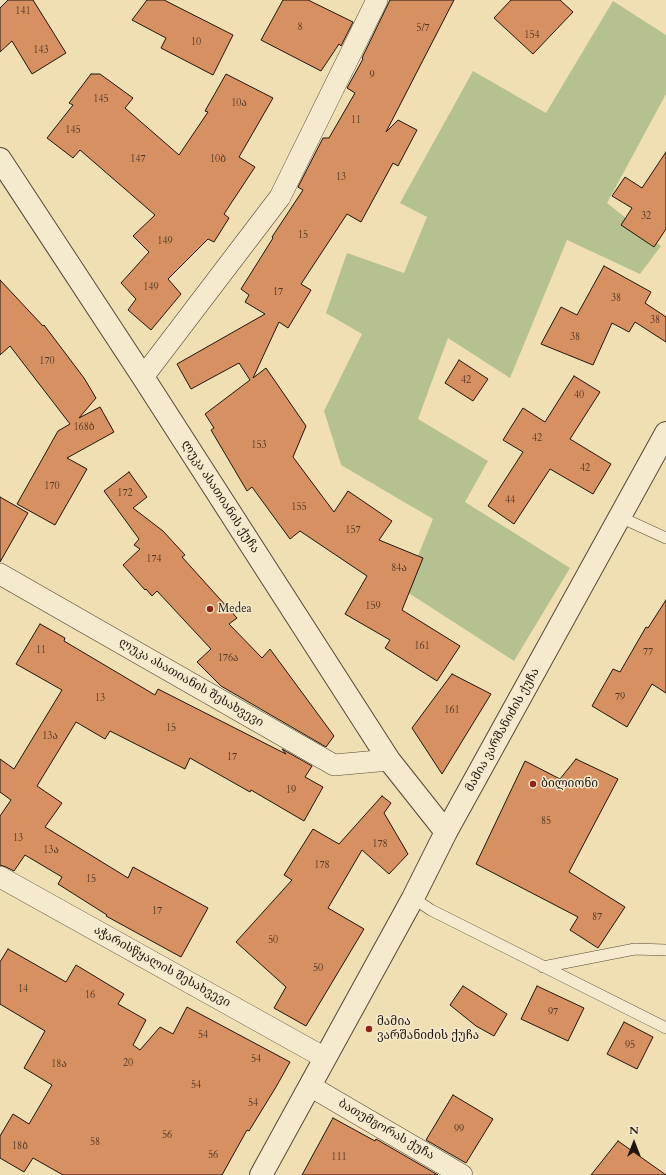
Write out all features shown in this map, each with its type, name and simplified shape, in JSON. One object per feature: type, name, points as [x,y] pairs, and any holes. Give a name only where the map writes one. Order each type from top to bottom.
[{"type":"street","points":[[143,377],[280,197],[377,0]]},
{"type":"street","name":"ლუკა ასათიანის ქუჩა","points":[[0,159],[143,377],[388,760],[446,832]]},
{"type":"street","name":"მამია ვარშანიძის ქუჩა","points":[[261,1175],[413,898],[446,832],[666,433]]},
{"type":"street","name":"ლუკა ასათიანის შესახვევი","points":[[0,574],[334,765],[388,760]]},
{"type":"street","name":"აჭარისწყალის შესახვევი","points":[[0,877],[325,1058]]},
{"type":"street","name":"ბათუმგორას ქუჩა","points":[[310,1086],[462,1175]]},
{"type":"lane","points":[[620,517],[666,538]]},
{"type":"lane","points":[[413,898],[431,910],[666,1028]]},
{"type":"lane","points":[[543,967],[635,949],[666,950]]},
{"type":"green space","points":[[613,1],[666,35],[666,94],[607,203],[661,246],[640,274],[567,240],[510,378],[448,338],[418,419],[488,461],[465,502],[570,568],[514,661],[404,590],[433,519],[341,465],[324,411],[362,334],[326,313],[347,253],[404,273],[427,217],[400,203],[473,71],[546,113]]},
{"type":"building","points":[[8,0],[33,0],[66,53],[32,74],[12,41],[0,52],[0,8]]},
{"type":"building","points":[[147,0],[164,0],[233,35],[213,75],[161,48],[166,38],[132,20]]},
{"type":"building","points":[[283,0],[308,0],[353,22],[341,46],[339,44],[321,71],[261,40]]},
{"type":"building","points":[[390,0],[454,0],[386,132],[398,120],[417,130],[398,166],[393,163],[361,222],[347,214],[301,284],[311,290],[288,328],[279,322],[253,378],[266,368],[306,426],[293,457],[334,512],[348,491],[392,521],[379,540],[423,558],[402,610],[460,646],[437,681],[385,648],[390,640],[345,614],[367,576],[300,531],[290,539],[252,487],[247,491],[211,430],[214,428],[205,414],[250,380],[239,363],[191,389],[177,364],[265,314],[245,302],[249,295],[241,289],[273,238],[272,237],[303,190],[298,187],[323,138],[329,138],[355,93],[347,88],[363,59],[362,58]]},
{"type":"building","points":[[511,0],[560,0],[573,12],[533,54],[494,18]]},
{"type":"building","points":[[91,74],[100,74],[133,98],[125,108],[179,155],[208,112],[205,111],[226,74],[273,98],[239,157],[255,167],[224,214],[229,218],[214,242],[208,239],[168,279],[181,294],[151,330],[128,310],[136,299],[121,283],[149,252],[133,236],[155,215],[80,150],[73,158],[47,138],[73,105],[69,103]]},
{"type":"building","points":[[666,152],[666,229],[654,247],[621,225],[632,208],[612,196],[625,177],[642,188]]},
{"type":"building","points":[[604,266],[651,292],[645,303],[666,317],[666,342],[635,322],[629,332],[612,323],[593,365],[541,344],[561,307],[577,315]]},
{"type":"building","points":[[0,280],[43,326],[44,325],[84,378],[96,398],[79,418],[100,407],[114,432],[67,458],[87,469],[55,525],[17,504],[58,431],[70,424],[10,346],[0,355]]},
{"type":"building","points":[[459,360],[488,379],[473,401],[445,383]]},
{"type":"building","points":[[574,376],[600,392],[570,439],[611,464],[593,494],[550,469],[514,524],[488,506],[523,452],[503,440],[523,408],[545,422]]},
{"type":"building","points":[[129,472],[147,497],[133,508],[163,531],[185,555],[182,557],[237,618],[229,624],[262,658],[270,649],[334,736],[326,747],[221,686],[197,662],[211,649],[157,591],[152,596],[123,565],[140,549],[134,545],[139,539],[104,491]]},
{"type":"building","points":[[0,497],[28,513],[0,562]]},
{"type":"building","points":[[666,600],[666,693],[652,684],[627,727],[592,706],[613,669],[620,672],[646,627],[648,628]]},
{"type":"building","points":[[40,624],[65,638],[64,641],[155,695],[158,689],[286,754],[282,749],[312,766],[305,777],[323,787],[304,821],[251,790],[250,792],[190,758],[185,769],[110,731],[105,739],[76,722],[37,786],[62,803],[45,827],[128,878],[133,867],[208,908],[181,957],[106,916],[107,915],[58,884],[62,877],[25,855],[14,871],[0,865],[0,816],[11,800],[0,792],[0,759],[14,769],[62,690],[16,664]]},
{"type":"building","points":[[452,674],[491,694],[442,774],[412,728]]},
{"type":"building","points":[[576,759],[618,779],[569,872],[625,907],[598,948],[570,930],[578,917],[476,864],[525,761],[560,779]]},
{"type":"building","points":[[382,796],[391,803],[384,813],[408,854],[389,874],[362,850],[328,908],[364,929],[306,1026],[274,1008],[286,987],[236,942],[292,880],[284,875],[313,829],[339,844]]},
{"type":"building","points":[[8,949],[66,982],[76,965],[124,994],[118,1004],[146,1020],[133,1045],[140,1050],[160,1027],[173,1034],[187,1007],[290,1062],[249,1131],[247,1130],[222,1175],[63,1175],[33,1158],[24,1172],[0,1158],[0,1136],[13,1114],[29,1124],[52,1085],[24,1068],[45,1031],[0,1004],[0,962]]},
{"type":"building","points":[[463,986],[507,1014],[494,1036],[476,1026],[450,1005]]},
{"type":"building","points":[[537,986],[584,1008],[568,1041],[521,1019]]},
{"type":"building","points":[[624,1022],[653,1037],[637,1069],[607,1054]]},
{"type":"building","points":[[453,1095],[493,1119],[466,1163],[426,1140]]},
{"type":"building","points":[[333,1118],[375,1141],[376,1139],[438,1175],[302,1175]]},
{"type":"building","points":[[618,1141],[666,1175],[591,1175]]},
{"type":"place","name":"Medea","points":[[210,609]]},
{"type":"place","name":"ბილიონი","points":[[533,784]]},
{"type":"place","name":"მამია ვარშანიძის ქუჩა","points":[[369,1029]]}]
